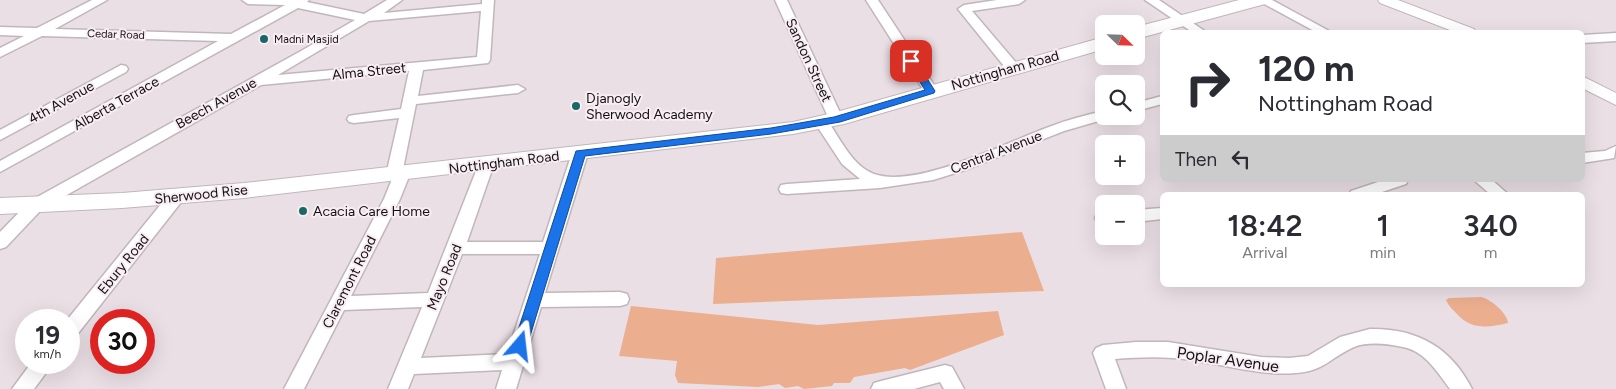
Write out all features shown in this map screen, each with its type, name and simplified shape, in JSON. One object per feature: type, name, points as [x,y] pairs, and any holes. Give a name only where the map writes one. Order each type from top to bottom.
[{"type":"main road","points":[[1145,31],[1248,1]]},
{"type":"main road","name":"Nottingham Road","points":[[398,174],[771,131],[829,121],[1095,45]]},
{"type":"main road","name":"Sherwood Rise","points":[[0,206],[108,202],[176,197],[398,174]]},
{"type":"street","points":[[0,53],[101,0]]},
{"type":"street","points":[[248,0],[300,2],[365,18],[487,3]]},
{"type":"street","name":"Beech Avenue","points":[[0,243],[36,205],[396,0]]},
{"type":"street","name":"Sandon Street","points":[[781,0],[829,121]]},
{"type":"street","points":[[872,0],[930,91]]},
{"type":"street","points":[[1012,68],[964,9],[1019,0]]},
{"type":"street","points":[[1151,0],[1197,30]]},
{"type":"street","points":[[1263,0],[1321,30]]},
{"type":"street","points":[[1385,0],[1463,30]]},
{"type":"street","name":"Alberta Terrace","points":[[0,167],[231,38],[300,2]]},
{"type":"street","name":"Alma Street","points":[[254,82],[483,60],[487,3]]},
{"type":"street","name":"Cedar Road","points":[[0,31],[231,38]]},
{"type":"street","points":[[1585,39],[1616,37]]},
{"type":"street","name":"Claremont Road","points":[[294,389],[392,199],[398,174],[408,107],[418,66]]},
{"type":"street","name":"4th Avenue","points":[[0,136],[121,69]]},
{"type":"street","points":[[1585,83],[1616,100]]},
{"type":"street","points":[[354,119],[408,107],[518,90]]},
{"type":"street","points":[[1145,105],[1160,101]]},
{"type":"street","name":"Central Avenue","points":[[787,189],[904,181],[955,169],[1055,129],[1095,118]]},
{"type":"street","name":"Central Avenue","points":[[829,121],[854,169],[870,178],[887,182]]},
{"type":"street","points":[[1585,158],[1609,156],[1616,151]]},
{"type":"street","points":[[506,389],[580,153]]},
{"type":"street","name":"Mayo Road","points":[[398,389],[456,248],[486,164]]},
{"type":"street","points":[[1366,192],[1394,182]]},
{"type":"street","points":[[1485,182],[1497,192]]},
{"type":"street","name":"Ebury Road","points":[[80,317],[176,197]]},
{"type":"street","points":[[456,248],[551,248]]},
{"type":"street","points":[[534,300],[620,299]]},
{"type":"street","points":[[338,303],[434,300]]},
{"type":"street","name":"Poplar Avenue","points":[[1116,389],[1103,353],[1136,349],[1189,352],[1278,367],[1306,365],[1328,355],[1346,343],[1369,336],[1409,340],[1422,344],[1459,386]]},
{"type":"street","points":[[407,366],[515,362]]},
{"type":"street","points":[[881,389],[945,373],[954,389]]},
{"type":"street","points":[[22,389],[34,374]]},
{"type":"shaded area","points":[[1022,232],[1044,291],[713,304],[716,258]]},
{"type":"shaded area","points":[[1481,297],[1498,307],[1505,315],[1508,323],[1486,327],[1474,325],[1462,319],[1446,300],[1449,298]]},
{"type":"shaded area","points":[[631,306],[818,325],[998,311],[1004,335],[910,370],[905,368],[854,377],[850,383],[834,383],[832,386],[804,389],[798,386],[785,388],[779,384],[758,387],[678,383],[675,375],[677,361],[619,356]]},
{"type":"place","name":"Madni Masjid","points":[[264,39]]},
{"type":"place","name":"Djanogly Sherwood Academy","points":[[576,106]]},
{"type":"place","name":"Acacia Care Home","points":[[303,211]]},
{"type":"route","points":[[520,346],[580,153],[771,131],[822,123],[930,91],[911,61]]}]
